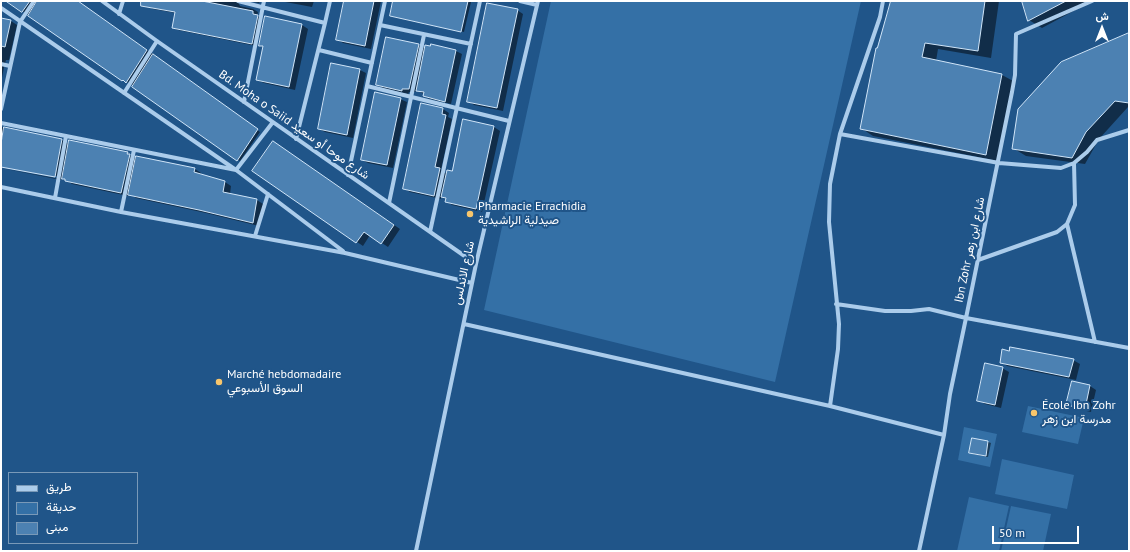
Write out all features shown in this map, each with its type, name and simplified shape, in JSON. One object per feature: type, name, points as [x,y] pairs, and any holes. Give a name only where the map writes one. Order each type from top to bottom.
[{"type":"street","points":[[1,109],[20,22],[34,1]]},
{"type":"street","name":"Bd. Moha o Saiid شارع موحا أو سعيد","points":[[102,1],[296,139],[476,264]]},
{"type":"street","points":[[120,14],[122,1]]},
{"type":"street","points":[[238,1],[326,23]]},
{"type":"street","points":[[244,102],[264,1]]},
{"type":"street","points":[[296,139],[326,23],[330,1]]},
{"type":"street","points":[[348,175],[385,1]]},
{"type":"street","points":[[430,232],[480,1]]},
{"type":"street","points":[[520,1],[537,3]]},
{"type":"street","points":[[830,406],[838,349],[839,324],[829,222],[830,184],[840,134],[880,17],[884,1]]},
{"type":"street","name":"Ibn Zohr شارع ابن زهر","points":[[919,551],[944,435],[950,394],[1015,75],[1016,34],[1092,1]]},
{"type":"street","name":"شارع الاندلس","points":[[416,551],[476,264],[537,3]]},
{"type":"street","points":[[1,8],[236,170],[345,253]]},
{"type":"street","points":[[380,25],[471,44]]},
{"type":"street","points":[[389,204],[424,35]]},
{"type":"street","points":[[124,93],[157,41]]},
{"type":"street","points":[[319,50],[372,63]]},
{"type":"street","points":[[1,64],[10,66]]},
{"type":"street","points":[[367,86],[509,121]]},
{"type":"street","points":[[236,170],[273,122]]},
{"type":"street","points":[[1,123],[236,170]]},
{"type":"street","points":[[840,134],[998,162],[1061,168],[1074,163],[1087,152],[1097,140],[1129,130]]},
{"type":"street","points":[[55,198],[66,136]]},
{"type":"street","points":[[121,212],[134,150]]},
{"type":"street","points":[[978,260],[1057,232],[1067,224],[1075,205],[1074,163]]},
{"type":"street","points":[[1,187],[121,212],[345,253],[472,283]]},
{"type":"street","points":[[255,236],[268,194]]},
{"type":"street","points":[[1067,224],[1096,342]]},
{"type":"street","points":[[836,304],[885,311],[929,309],[966,318],[1129,348]]},
{"type":"street","points":[[464,324],[830,406],[944,435]]},
{"type":"green space","points":[[551,1],[861,1],[775,382],[484,310]]},
{"type":"green space","points":[[1028,406],[1084,418],[1078,444],[1022,432]]},
{"type":"green space","points":[[964,427],[997,434],[990,467],[958,460]]},
{"type":"green space","points":[[1002,459],[1074,475],[1067,509],[995,494]]},
{"type":"green space","points":[[969,497],[1009,506],[999,551],[957,551]]},
{"type":"green space","points":[[1011,506],[1051,514],[1043,551],[1001,551]]},
{"type":"building","points":[[6,1],[30,1],[22,12]]},
{"type":"building","points":[[37,1],[78,1],[147,50],[126,83],[28,16]]},
{"type":"building","points":[[141,1],[202,1],[253,11],[253,14],[258,15],[252,44],[172,28],[175,12],[141,6]]},
{"type":"building","points":[[344,1],[374,1],[365,46],[336,40]]},
{"type":"building","points":[[393,1],[468,1],[461,32],[390,16]]},
{"type":"building","points":[[891,1],[985,1],[978,51],[925,43],[922,57],[1002,74],[986,155],[860,129],[876,48]]},
{"type":"building","points":[[1022,1],[1066,1],[1028,21]]},
{"type":"building","points":[[487,3],[518,9],[497,108],[467,102]]},
{"type":"building","points":[[265,16],[302,24],[289,87],[256,80],[263,46],[259,46]]},
{"type":"building","points":[[1,18],[11,20],[5,47],[1,46]]},
{"type":"building","points":[[1129,33],[1129,103],[1115,101],[1086,132],[1072,158],[1012,149],[1018,109],[1061,62]]},
{"type":"building","points":[[386,37],[419,44],[409,89],[402,89],[402,91],[376,85]]},
{"type":"building","points":[[431,44],[456,50],[445,102],[423,96],[424,92],[416,91],[425,45],[430,46]]},
{"type":"building","points":[[153,54],[258,129],[237,161],[132,87]]},
{"type":"building","points":[[331,63],[360,69],[347,135],[318,129]]},
{"type":"building","points":[[375,92],[401,98],[387,165],[361,160]]},
{"type":"building","points":[[421,103],[443,108],[442,114],[446,115],[435,167],[440,168],[434,196],[403,189]]},
{"type":"building","points":[[463,119],[494,126],[476,209],[445,202],[446,198],[441,197],[447,170],[452,171]]},
{"type":"building","points":[[4,127],[62,139],[55,177],[1,167],[1,144]]},
{"type":"building","points":[[69,140],[128,152],[127,154],[130,154],[121,193],[65,181],[65,179],[62,179]]},
{"type":"building","points":[[273,141],[394,225],[381,244],[364,232],[356,243],[252,171]]},
{"type":"building","points":[[136,156],[195,168],[194,172],[225,181],[223,192],[257,199],[253,223],[128,195]]},
{"type":"building","points":[[1010,347],[1074,359],[1069,377],[1000,363],[1002,349],[1009,351]]},
{"type":"building","points":[[985,363],[1003,367],[995,405],[977,401]]},
{"type":"building","points":[[1072,381],[1090,385],[1085,409],[1066,405]]},
{"type":"building","points":[[972,438],[988,441],[986,456],[969,453]]},
{"type":"place","name":"Pharmacie Errachidia صيدلية الراشيدية","points":[[470,214]]},
{"type":"place","name":"Marché hebdomadaire السوق الأسبوعي","points":[[219,382]]},
{"type":"place","name":"École Ibn Zohr مدرسة ابن زهر","points":[[1034,413]]}]
